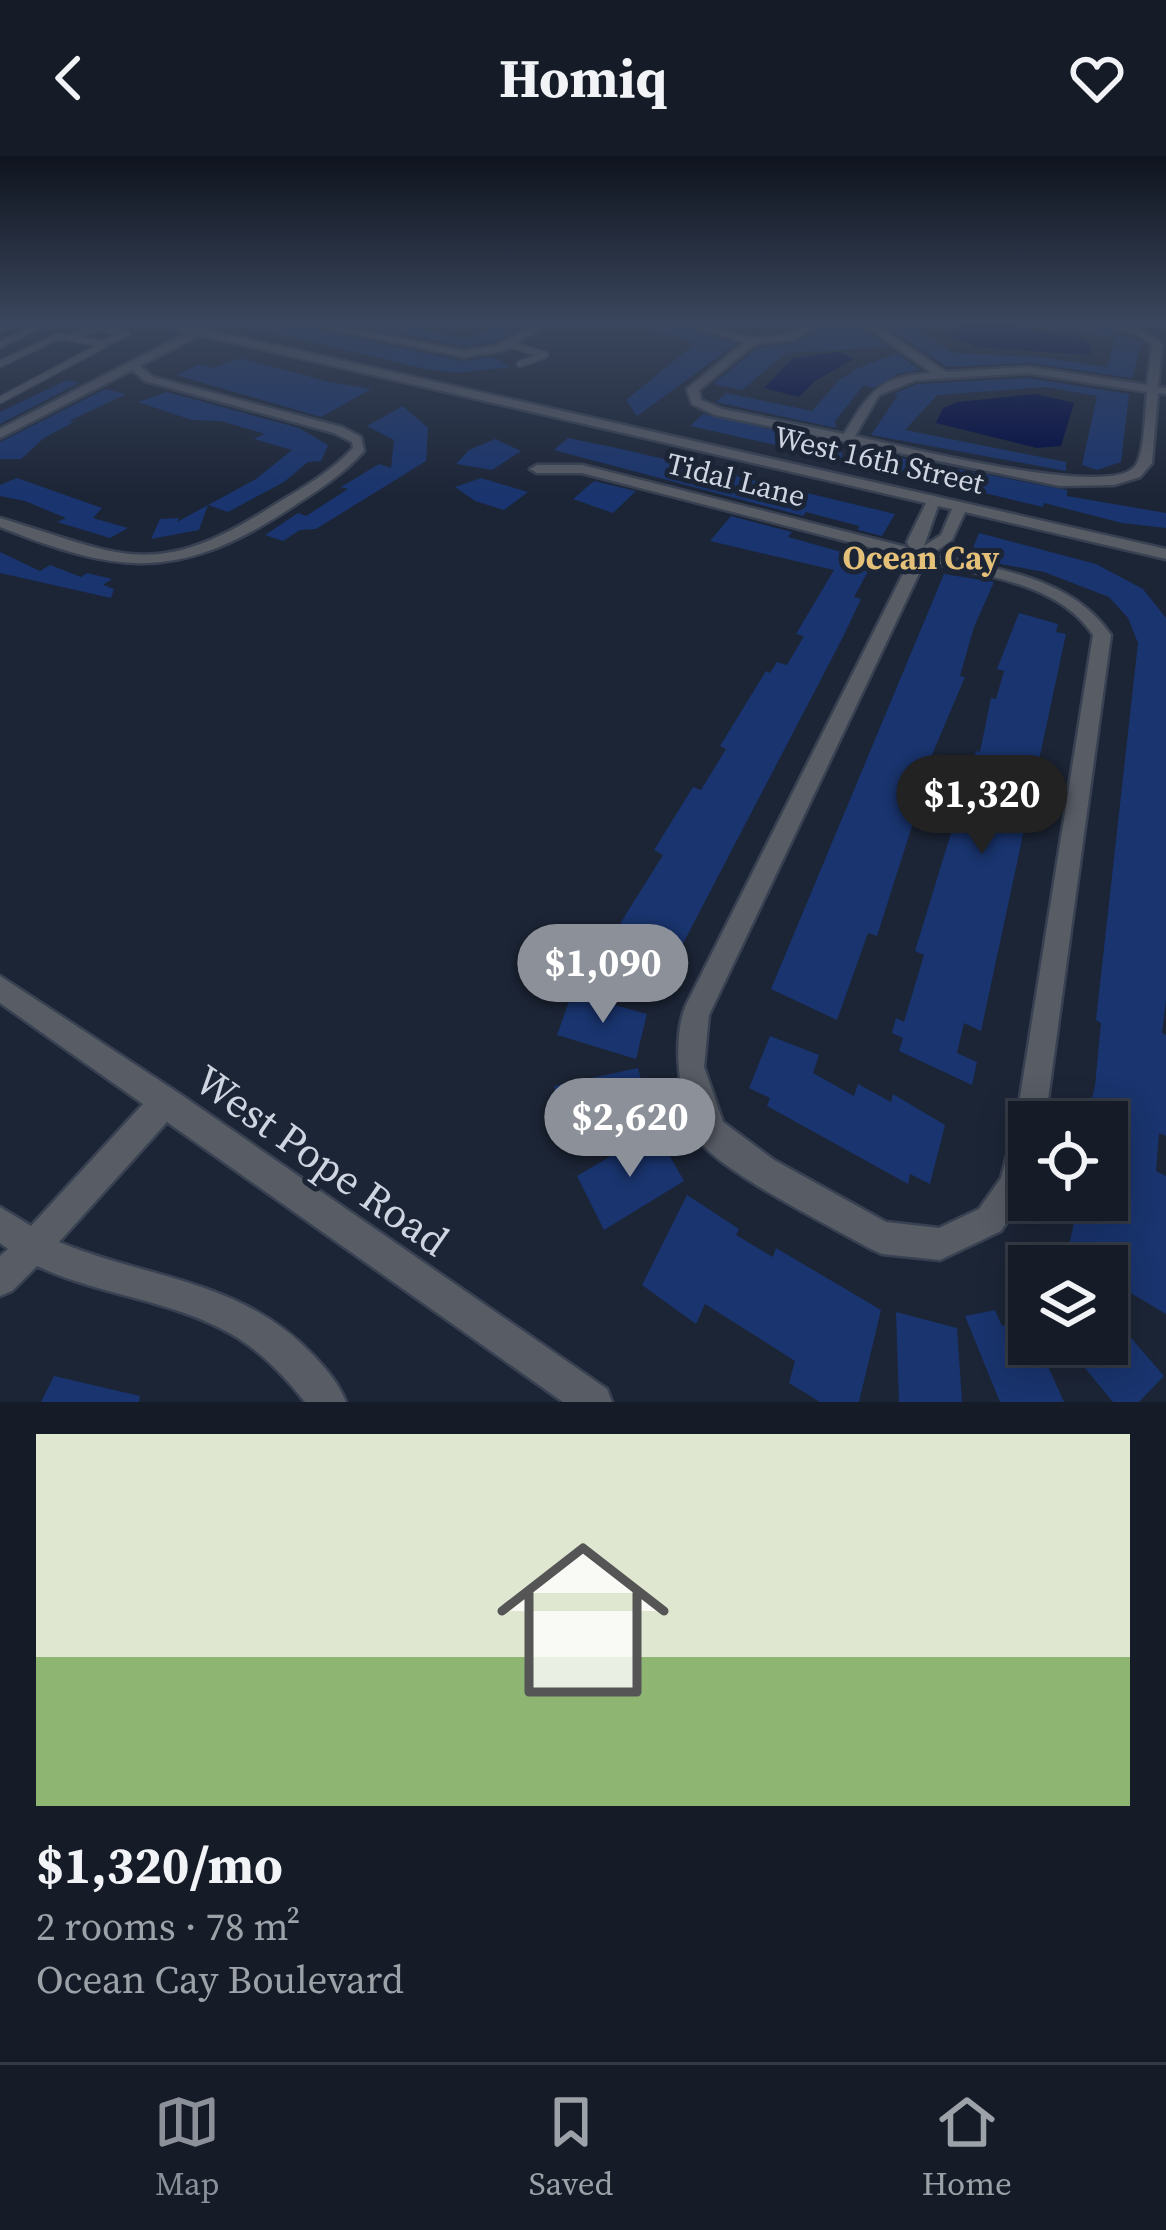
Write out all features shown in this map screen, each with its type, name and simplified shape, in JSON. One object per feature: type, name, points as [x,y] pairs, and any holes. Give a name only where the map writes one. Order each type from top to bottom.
[{"type":"street","points":[[0,434],[105,380]]},
{"type":"street","points":[[99,383],[147,380]]},
{"type":"street","points":[[0,522],[46,541],[107,555],[187,555],[341,469],[360,448],[357,440],[338,430],[150,380]]},
{"type":"street","name":"West 16th Street","points":[[404,380],[931,507],[962,506],[1166,554]]},
{"type":"street","points":[[704,380],[693,389],[696,402],[719,412],[1041,480],[1114,481],[1135,474],[1145,463],[1160,390],[1095,380]]},
{"type":"street","points":[[847,439],[883,387],[917,380]]},
{"type":"street","name":"Tidal Lane","points":[[537,469],[582,469],[926,545],[1062,594],[1090,614],[1102,635],[1033,1101]]},
{"type":"street","points":[[962,506],[926,545],[696,1015],[690,1066],[711,1132],[763,1171],[882,1238],[940,1244],[990,1220],[1008,1195]]},
{"type":"street","points":[[926,545],[931,507]]},
{"type":"street","name":"West Pope Road","points":[[0,988],[593,1402]]},
{"type":"street","points":[[0,1279],[32,1250],[117,1147],[166,1102]]},
{"type":"street","points":[[0,1223],[32,1250],[232,1315],[276,1343],[328,1402]]},
{"type":"lane","points":[[0,400],[40,380]]},
{"type":"shaded area","points":[[772,380],[817,380],[799,397],[764,388]]},
{"type":"shaded area","points":[[1036,394],[1074,403],[1061,446],[1037,448],[936,423],[943,408],[958,402]]},
{"type":"building","points":[[67,380],[79,383],[0,424],[0,412]]},
{"type":"building","points":[[194,380],[322,380],[371,389],[321,417]]},
{"type":"building","points":[[650,380],[686,380],[637,416],[626,400]]},
{"type":"building","points":[[718,380],[754,380],[742,390],[713,384]]},
{"type":"building","points":[[839,380],[887,380],[873,388],[864,385],[835,421],[836,428],[716,402],[726,393],[812,411]]},
{"type":"building","points":[[1042,380],[1129,394],[1121,462],[1097,470],[1082,465],[1097,396],[1045,387],[937,395],[905,430],[1066,462],[1066,471],[871,435],[898,395],[893,394],[917,384]]},
{"type":"building","points":[[105,389],[126,394],[69,421],[74,422],[44,438],[21,459],[0,459],[0,442]]},
{"type":"building","points":[[167,392],[299,428],[328,445],[321,461],[308,462],[284,482],[228,512],[208,505],[256,479],[292,450],[254,439],[265,434],[221,421],[192,420],[138,402]]},
{"type":"building","points":[[403,406],[428,428],[426,461],[316,529],[300,530],[283,541],[265,535],[298,513],[306,516],[379,464],[391,468],[394,440],[367,426]]},
{"type":"building","points":[[703,414],[840,445],[843,460],[690,426]]},
{"type":"building","points":[[568,438],[895,514],[882,536],[806,512],[803,516],[554,450]]},
{"type":"building","points":[[495,439],[521,451],[492,470],[456,464],[469,450]]},
{"type":"building","points":[[860,450],[1166,513],[1166,528],[1122,523],[1044,503],[1043,507],[852,462]]},
{"type":"building","points":[[17,478],[102,508],[93,518],[128,528],[110,538],[57,522],[66,518],[25,501],[0,496],[0,485]]},
{"type":"building","points":[[481,478],[528,492],[504,510],[475,501],[455,487]]},
{"type":"building","points":[[594,481],[636,491],[613,513],[573,499]]},
{"type":"building","points":[[208,505],[199,530],[151,539],[160,519],[179,518],[177,522]]},
{"type":"building","points":[[731,516],[792,532],[788,537],[845,553],[849,547],[876,557],[854,597],[861,599],[843,637],[653,1001],[591,970],[663,855],[654,850],[693,787],[701,790],[726,749],[720,746],[766,671],[770,673],[777,662],[787,665],[804,636],[796,634],[834,570],[710,541]]},
{"type":"building","points":[[979,533],[1096,564],[1143,589],[1166,618],[1166,1000],[1162,1033],[1166,1035],[1166,1136],[1159,1133],[1156,1171],[1166,1176],[1166,1314],[1128,1291],[1128,1245],[1069,1245],[1074,1221],[1128,1221],[1128,1101],[1091,1101],[1138,643],[1128,618],[1109,597],[1044,572],[969,558]]},
{"type":"building","points":[[0,552],[40,571],[50,565],[81,577],[87,573],[112,579],[103,585],[114,589],[111,598],[0,573]]},
{"type":"building","points":[[944,574],[994,582],[974,627],[960,676],[965,677],[912,802],[919,804],[877,936],[868,933],[837,1020],[771,989]]},
{"type":"building","points":[[1019,613],[1058,624],[1056,632],[1066,634],[981,1031],[964,1023],[957,1053],[977,1062],[972,1085],[899,1051],[903,1038],[892,1033],[896,1018],[904,1022],[924,955],[915,951],[976,751],[980,752],[991,698],[996,699],[1004,671],[997,669]]},
{"type":"building","points":[[572,993],[647,1014],[636,1059],[557,1035]]},
{"type":"building","points":[[770,1036],[819,1055],[813,1073],[854,1096],[858,1084],[891,1102],[893,1094],[945,1125],[930,1184],[910,1174],[908,1184],[767,1106],[770,1098],[749,1088]]},
{"type":"building","points":[[638,1068],[652,1119],[565,1138],[554,1086]]},
{"type":"building","points":[[655,1130],[684,1181],[604,1230],[577,1176]]},
{"type":"building","points":[[687,1195],[739,1229],[736,1235],[773,1257],[776,1248],[881,1310],[859,1402],[820,1402],[789,1383],[795,1361],[705,1304],[696,1324],[642,1285]]},
{"type":"building","points":[[995,1310],[1002,1326],[1008,1325],[1008,1365],[1047,1365],[1064,1402],[1000,1402],[965,1316]]},
{"type":"building","points":[[896,1312],[957,1328],[962,1402],[899,1402]]},
{"type":"building","points":[[1128,1334],[1164,1376],[1139,1402],[1113,1402],[1082,1365],[1128,1365]]},
{"type":"building","points":[[54,1376],[140,1396],[139,1402],[41,1402]]},
{"type":"district","name":"Ocean Cay","points":[[921,557]]}]
